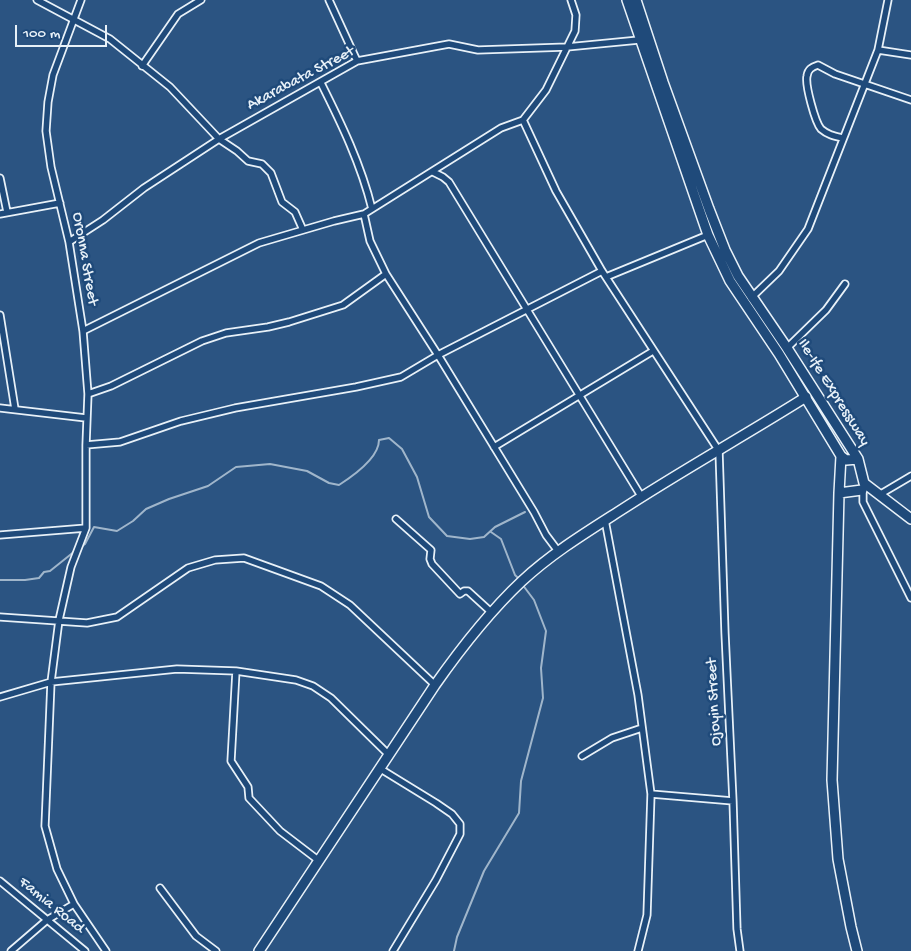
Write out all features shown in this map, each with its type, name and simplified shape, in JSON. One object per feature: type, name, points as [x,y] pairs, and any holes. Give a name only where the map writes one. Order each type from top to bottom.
[{"type":"main road","name":"Ile-Ife Expressway","points":[[627,0],[639,40],[708,235],[730,281],[806,397],[841,456],[846,460],[858,459],[738,276],[725,250],[663,82],[636,0]]},
{"type":"main road","points":[[259,951],[435,685],[491,612],[533,571],[558,551],[641,496],[719,451],[806,397]]},
{"type":"main road","points":[[841,456],[832,780],[838,859],[857,951]]},
{"type":"main road","points":[[858,459],[863,486]]},
{"type":"main road","points":[[839,493],[863,486],[879,495],[911,520]]},
{"type":"street","points":[[38,0],[110,39],[170,87],[219,139],[248,161],[262,164],[271,173],[282,202],[295,212],[303,230]]},
{"type":"street","name":"Oronna Street","points":[[80,0],[53,75],[48,102],[46,131],[51,167],[69,242],[83,330],[88,394],[86,418],[86,529]]},
{"type":"street","points":[[142,66],[178,14],[201,0]]},
{"type":"street","points":[[330,0],[357,61]]},
{"type":"street","points":[[83,330],[259,243],[364,214],[502,128],[523,120],[546,90],[576,31],[576,15],[572,0]]},
{"type":"street","points":[[744,303],[753,297],[779,271],[808,229],[878,50],[888,0]]},
{"type":"street","name":"Akarabata Street","points":[[69,242],[103,220],[144,188],[219,139],[357,61],[449,44],[478,50],[567,47],[639,40]]},
{"type":"street","points":[[878,50],[911,55]]},
{"type":"street","points":[[843,138],[828,134],[819,127],[807,83],[807,74],[811,68],[818,65],[834,74],[911,100]]},
{"type":"street","points":[[321,83],[366,183],[372,209]]},
{"type":"street","points":[[523,120],[556,192],[602,271],[719,451]]},
{"type":"street","points":[[433,172],[443,176],[449,182],[641,496]]},
{"type":"street","points":[[0,178],[3,213],[60,203]]},
{"type":"street","points":[[364,214],[370,241],[386,274],[438,355],[534,512],[546,535],[558,551]]},
{"type":"street","points":[[606,277],[708,235]]},
{"type":"street","points":[[86,445],[120,442],[181,421],[235,408],[402,377],[438,355],[602,271]]},
{"type":"street","points":[[88,394],[111,386],[202,340],[226,333],[289,322],[343,305],[386,274]]},
{"type":"street","points":[[787,348],[826,310],[845,284]]},
{"type":"street","points":[[0,314],[15,409]]},
{"type":"street","points":[[494,447],[653,351]]},
{"type":"street","points":[[0,408],[86,418]]},
{"type":"street","name":"Ojoyin Street","points":[[719,451],[737,929],[740,951]]},
{"type":"street","points":[[879,495],[911,476]]},
{"type":"street","points":[[863,486],[863,502],[911,598]]},
{"type":"street","points":[[396,519],[431,550],[430,558],[432,564],[460,594],[468,591],[491,612]]},
{"type":"street","points":[[604,520],[638,695],[652,794],[647,915],[638,951]]},
{"type":"street","points":[[0,535],[86,529],[71,567],[59,620],[51,682],[44,826],[57,869],[74,904],[106,951]]},
{"type":"street","points":[[0,617],[86,623],[117,617],[188,568],[215,560],[244,558],[321,586],[350,605],[435,685]]},
{"type":"street","points":[[0,697],[51,682],[176,669],[236,671],[296,680],[313,686],[331,698],[388,754]]},
{"type":"street","points":[[236,671],[231,761],[248,787],[249,798],[280,831],[318,860]]},
{"type":"street","points":[[582,756],[612,738],[642,728]]},
{"type":"street","points":[[379,768],[452,814],[460,824],[460,834],[436,880],[393,951]]},
{"type":"street","points":[[652,794],[733,801]]},
{"type":"street","name":"Famia Road","points":[[0,882],[85,951]]},
{"type":"street","points":[[160,888],[196,936],[216,951]]},
{"type":"street","points":[[12,951],[47,920],[74,904]]},
{"type":"waterway","points":[[81,547],[85,544],[94,527],[117,531],[133,521],[146,509],[208,486],[236,467],[270,464],[307,471],[329,483],[339,485],[358,472],[370,460],[378,447],[379,440],[389,438],[402,449],[417,477],[429,517],[447,536],[470,539],[484,537],[495,527],[525,512]]},
{"type":"waterway","points":[[491,532],[501,539],[515,575],[520,580]]},
{"type":"waterway","points":[[0,580],[39,578],[44,572],[50,571],[75,551]]},
{"type":"waterway","points":[[454,951],[457,937],[484,871],[519,813],[521,781],[543,698],[541,668],[546,631],[534,600],[522,584]]}]
